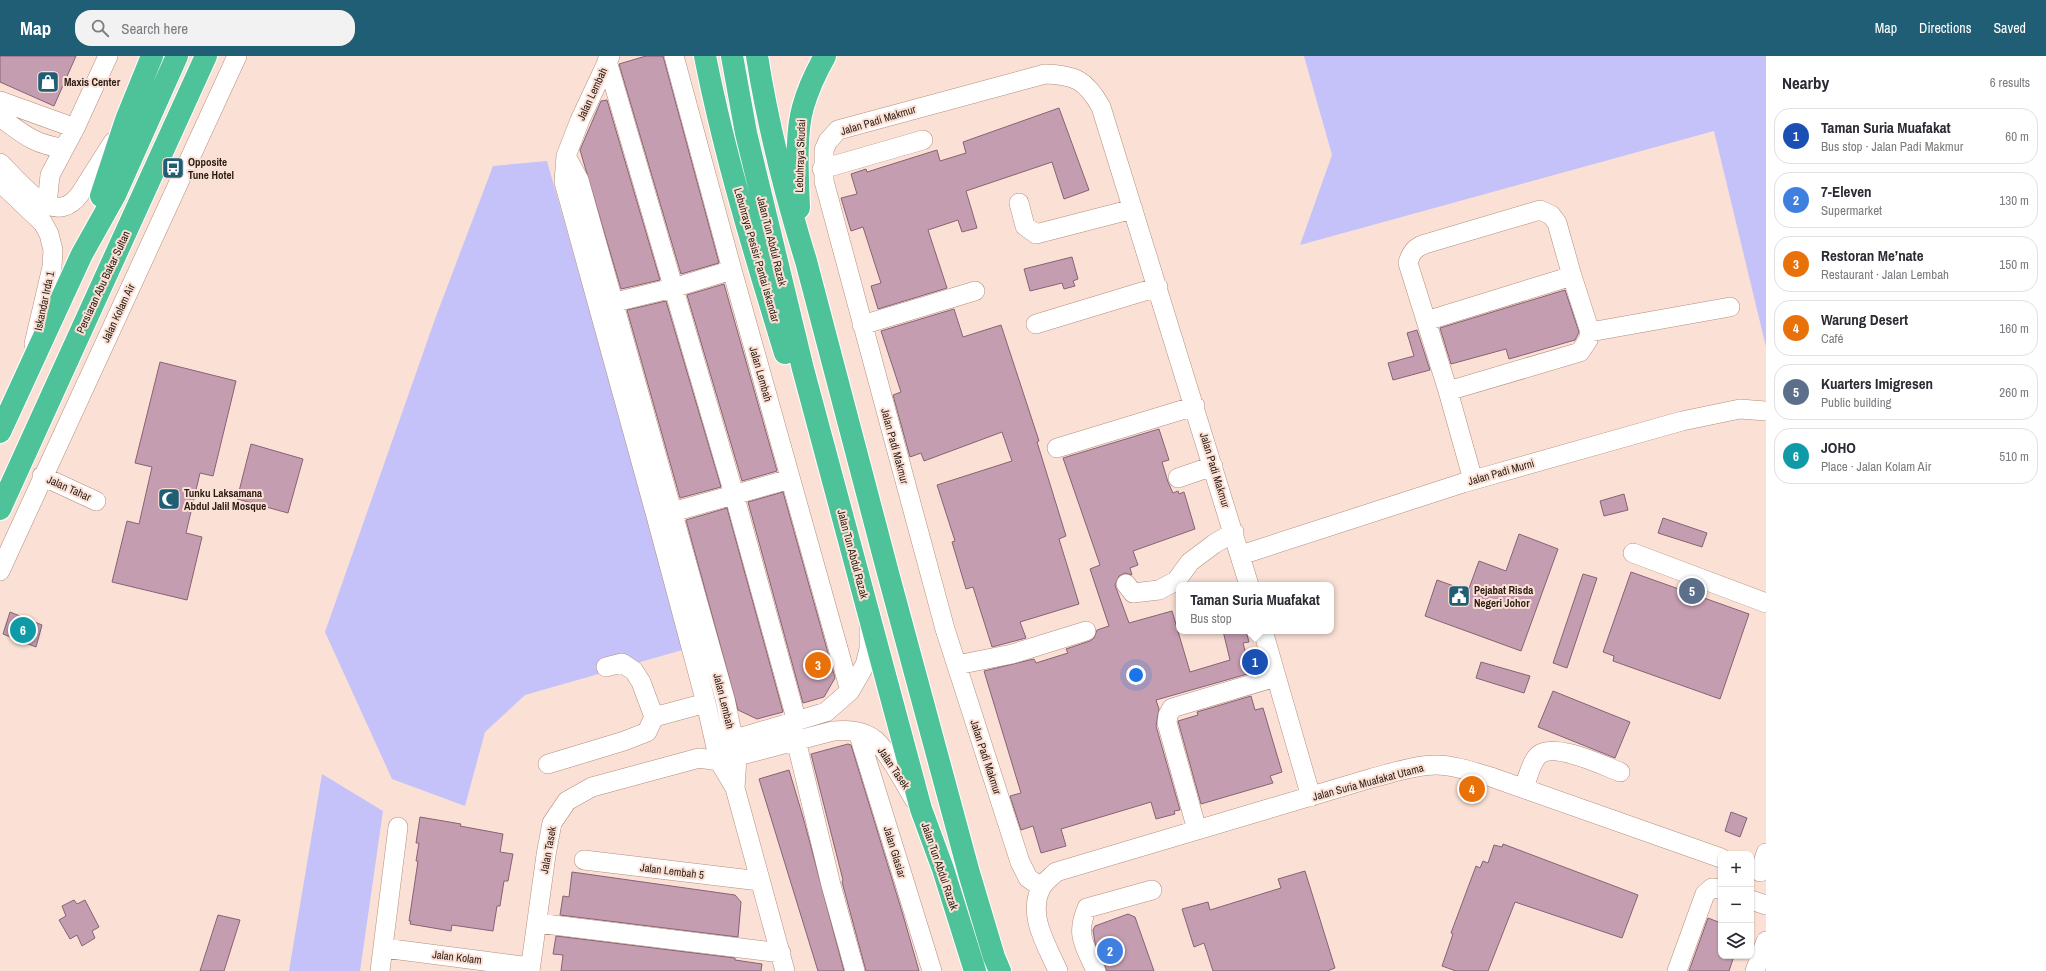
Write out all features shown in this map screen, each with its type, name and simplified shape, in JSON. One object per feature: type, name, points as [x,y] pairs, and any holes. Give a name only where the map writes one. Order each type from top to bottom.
[{"type":"highway","points":[[82,254],[126,120],[152,56]]},
{"type":"highway","points":[[0,432],[82,254],[115,195],[177,56]]},
{"type":"highway","name":"Persiaran Abu Bakar Sultan","points":[[0,509],[206,56]]},
{"type":"highway","points":[[196,79],[210,56]]},
{"type":"highway","name":"Lebuhraya Pesisir Pantai Iskandar","points":[[705,56],[713,96],[746,223],[776,325],[792,376],[825,448]]},
{"type":"highway","name":"Jalan Tun Abdul Razak","points":[[732,56],[746,133],[803,369],[868,614],[921,809],[943,869],[975,971]]},
{"type":"highway","points":[[758,56],[767,118],[794,223],[806,261],[965,857],[981,915],[1000,971]]},
{"type":"highway","name":"Lebuhraya Skudai","points":[[806,261],[799,215],[800,129],[802,108],[810,85],[826,56]]},
{"type":"street","points":[[52,207],[47,187],[50,175],[75,128],[108,56]]},
{"type":"street","name":"Jalan Kolam Air","points":[[0,571],[42,476],[237,56]]},
{"type":"street","name":"Jalan Lembah","points":[[674,56],[732,270],[850,691]]},
{"type":"street","points":[[608,58],[673,288],[734,494],[797,731],[831,885],[855,971]]},
{"type":"street","name":"Jalan Lembah","points":[[608,58],[566,156],[579,180],[606,305],[664,514],[725,699],[726,751]]},
{"type":"street","name":"Jalan Padi Makmur","points":[[1041,887],[1028,878],[1020,862],[945,629],[862,325],[822,169],[824,150],[828,141],[838,130],[1045,74],[1063,74],[1079,80],[1092,91],[1100,107],[1158,287],[1248,582]]},
{"type":"street","points":[[0,101],[75,128]]},
{"type":"street","points":[[0,117],[29,138],[46,146],[64,148]]},
{"type":"street","points":[[0,163],[42,203],[52,207],[66,208],[75,201],[94,174],[126,120]]},
{"type":"street","points":[[822,169],[923,140]]},
{"type":"street","name":"Iskandar Irda 1","points":[[0,182],[43,223],[49,234],[53,250],[52,267],[29,368]]},
{"type":"street","points":[[1019,203],[1025,226],[1036,234],[1133,209]]},
{"type":"street","points":[[1448,391],[1580,352],[1588,340],[1590,332],[1557,223],[1551,215],[1540,210],[1416,247],[1411,254],[1408,263],[1448,391],[1473,480]]},
{"type":"street","points":[[606,305],[673,288],[732,270]]},
{"type":"street","points":[[1426,321],[1572,276]]},
{"type":"street","points":[[1036,324],[1158,287]]},
{"type":"street","points":[[862,325],[975,291]]},
{"type":"street","points":[[1590,332],[1730,308]]},
{"type":"street","points":[[1057,448],[1195,406]]},
{"type":"street","name":"Jalan Padi Murni","points":[[1241,555],[1292,537],[1351,520],[1473,480],[1682,421],[1740,409],[1766,411]]},
{"type":"street","points":[[1178,478],[1213,466]]},
{"type":"street","name":"Jalan Tahar","points":[[42,476],[96,500]]},
{"type":"street","points":[[664,514],[790,479]]},
{"type":"street","name":"Jalan Lembah","points":[[664,514],[706,703],[726,751],[785,971]]},
{"type":"street","points":[[1126,584],[1133,593],[1159,590],[1176,580],[1190,562],[1214,544],[1234,532]]},
{"type":"street","points":[[1633,553],[1766,603]]},
{"type":"street","name":"Jalan Tasek","points":[[797,731],[826,712],[850,691],[866,665],[869,649],[868,614]]},
{"type":"street","points":[[957,665],[1012,654],[1086,631]]},
{"type":"street","points":[[1264,634],[1311,797]]},
{"type":"street","points":[[548,764],[624,741],[647,732],[654,717],[641,682],[634,671],[622,663],[606,667]]},
{"type":"street","points":[[1197,830],[1167,723],[1168,714],[1172,708],[1188,702],[1276,677]]},
{"type":"street","points":[[654,717],[706,703]]},
{"type":"street","name":"Jalan Tasek","points":[[530,969],[552,823],[567,801],[592,787],[797,731],[847,730],[858,732],[874,740],[896,769],[921,809]]},
{"type":"street","name":"Jalan Glasiar","points":[[858,732],[932,971]]},
{"type":"street","points":[[1524,787],[1536,758],[1547,750],[1560,751],[1620,772]]},
{"type":"street","name":"Jalan Suria Muafakat Utama","points":[[1041,887],[1056,872],[1372,778],[1416,767],[1436,765],[1466,770],[1524,787],[1718,857]]},
{"type":"street","points":[[380,971],[398,828]]},
{"type":"street","points":[[1759,872],[1766,853]]},
{"type":"street","name":"Jalan Lembah 5","points":[[584,860],[760,881]]},
{"type":"street","points":[[1041,887],[1036,904],[1037,923],[1058,971]]},
{"type":"street","points":[[1677,971],[1705,894],[1717,888]]},
{"type":"street","points":[[1096,971],[1080,934],[1081,921],[1086,908],[1152,890]]},
{"type":"street","points":[[1754,901],[1766,906]]},
{"type":"street","points":[[537,923],[781,952]]},
{"type":"street","points":[[1754,971],[1766,941]]},
{"type":"street","name":"Jalan Kolam","points":[[384,948],[530,969]]},
{"type":"shaded area","points":[[1304,56],[1766,56],[1766,347],[1714,131],[1300,245],[1332,155]]},
{"type":"shaded area","points":[[547,161],[686,649],[525,695],[485,732],[465,806],[392,779],[325,632],[435,319],[493,166]]},
{"type":"shaded area","points":[[322,774],[383,811],[360,971],[289,971]]},
{"type":"building","points":[[0,56],[76,56],[54,106],[0,82]]},
{"type":"building","points":[[646,56],[663,56],[719,263],[681,274],[619,64]]},
{"type":"building","points":[[607,100],[660,280],[621,289],[580,150],[601,101]]},
{"type":"building","points":[[1059,108],[1089,190],[1064,199],[1052,162],[966,191],[977,228],[962,232],[958,220],[928,230],[947,288],[878,309],[871,286],[881,283],[863,227],[851,231],[841,198],[857,194],[851,174],[866,169],[867,172],[937,150],[940,161],[966,153],[963,142]]},
{"type":"building","points":[[1072,257],[1078,279],[1073,281],[1075,286],[1064,289],[1062,283],[1030,291],[1024,269]]},
{"type":"building","points":[[724,284],[777,471],[742,481],[687,295]]},
{"type":"building","points":[[1565,290],[1579,332],[1575,340],[1509,359],[1506,349],[1451,364],[1440,328]]},
{"type":"building","points":[[666,301],[721,487],[680,498],[627,310]]},
{"type":"building","points":[[954,309],[963,337],[1001,325],[1039,441],[1037,442],[1066,536],[1059,539],[1079,604],[1020,622],[1026,638],[992,647],[973,587],[966,589],[952,542],[955,541],[937,485],[1012,461],[1002,432],[924,461],[921,453],[910,457],[893,395],[901,392],[881,331]]},
{"type":"building","points":[[1417,330],[1430,370],[1393,380],[1388,363],[1414,356],[1407,333]]},
{"type":"building","name":"Tunku Laksamana Abdul Jalil Mosque","points":[[160,362],[236,381],[213,476],[200,473],[186,533],[202,537],[187,600],[112,582],[127,521],[139,524],[152,467],[135,463]]},
{"type":"building","points":[[1159,429],[1169,460],[1162,462],[1168,482],[1173,493],[1178,491],[1179,494],[1184,492],[1195,529],[1133,551],[1138,565],[1130,568],[1132,575],[1125,573],[1119,576],[1115,585],[1129,623],[1172,611],[1176,625],[1176,634],[1179,634],[1190,672],[1230,660],[1224,634],[1247,634],[1249,642],[1243,643],[1251,673],[1156,700],[1159,709],[1156,726],[1180,810],[1174,811],[1175,814],[1156,819],[1151,802],[1061,829],[1066,846],[1041,853],[1033,826],[1021,830],[1010,796],[1021,793],[984,671],[1034,659],[1036,663],[1068,653],[1066,649],[1090,641],[1094,638],[1097,630],[1109,626],[1090,569],[1100,565],[1063,458]]},
{"type":"building","points":[[251,444],[303,459],[288,513],[237,499]]},
{"type":"building","points":[[783,492],[835,678],[824,697],[803,703],[748,502]]},
{"type":"building","points":[[1624,494],[1628,510],[1604,516],[1600,501]]},
{"type":"building","points":[[727,508],[783,712],[757,719],[738,710],[686,520]]},
{"type":"building","points":[[1663,518],[1707,533],[1702,547],[1658,533]]},
{"type":"building","points":[[1519,534],[1558,549],[1521,651],[1425,616],[1437,580],[1468,591],[1479,561],[1506,571]]},
{"type":"building","points":[[1631,572],[1749,614],[1720,699],[1613,661],[1614,656],[1603,652]]},
{"type":"building","points":[[1583,574],[1597,578],[1567,668],[1553,663]]},
{"type":"building","points":[[10,612],[42,625],[36,647],[3,634]]},
{"type":"building","points":[[1481,662],[1530,676],[1524,693],[1476,678]]},
{"type":"building","points":[[1553,691],[1630,722],[1615,758],[1538,727]]},
{"type":"building","points":[[1251,696],[1255,710],[1263,708],[1282,772],[1270,776],[1273,783],[1201,804],[1178,721],[1198,715],[1197,712]]},
{"type":"building","points":[[848,744],[851,745],[919,971],[866,971],[842,882],[843,880],[811,754]]},
{"type":"building","points":[[789,770],[844,971],[818,971],[759,779]]},
{"type":"building","points":[[1731,812],[1747,818],[1740,837],[1725,831]]},
{"type":"building","points":[[420,817],[461,824],[460,826],[503,834],[500,852],[513,854],[508,881],[504,881],[500,906],[497,906],[493,931],[452,925],[451,931],[410,924],[411,921],[409,921],[418,861],[416,861],[419,843],[416,843]]},
{"type":"building","points":[[1503,844],[1638,895],[1622,938],[1515,902],[1488,971],[1456,971],[1442,966],[1453,934],[1451,933],[1476,866],[1480,868],[1483,861],[1488,863],[1494,845],[1502,847]]},
{"type":"building","points":[[1305,871],[1335,968],[1327,971],[1213,971],[1204,943],[1194,947],[1182,909],[1208,902],[1210,910],[1281,888],[1278,879]]},
{"type":"building","points":[[572,872],[735,895],[741,902],[738,937],[560,915],[563,896],[569,897]]},
{"type":"building","points":[[74,900],[77,904],[85,900],[99,927],[92,931],[95,938],[82,946],[77,935],[70,939],[59,920],[66,916],[62,906]]},
{"type":"building","points":[[1128,914],[1135,917],[1154,971],[1107,971],[1095,943],[1093,930],[1095,926]]},
{"type":"building","points":[[218,915],[240,920],[224,971],[200,971]]},
{"type":"building","points":[[1708,918],[1718,922],[1718,959],[1733,959],[1729,971],[1689,971]]},
{"type":"building","points":[[556,936],[735,958],[735,960],[762,964],[761,971],[561,971],[563,955],[553,954]]},
{"type":"place","name":"Maxis Center","points":[[48,82]]},
{"type":"place","name":"Opposite Tune Hotel","points":[[173,168]]},
{"type":"place","name":"Tunku Laksamana Abdul Jalil Mosque","points":[[169,499]]},
{"type":"place","name":"Kuarters Imigresen","points":[[1692,591]]},
{"type":"place","name":"Pejabat Risda Negeri Johor","points":[[1459,596]]},
{"type":"place","name":"JOHO","points":[[23,630]]},
{"type":"place","name":"Taman Suria Muafakat","points":[[1255,662]]},
{"type":"place","name":"Restoran Me’nate","points":[[818,665]]},
{"type":"place","name":"Warung Desert","points":[[1472,789]]},
{"type":"place","name":"7-Eleven","points":[[1110,951]]}]
